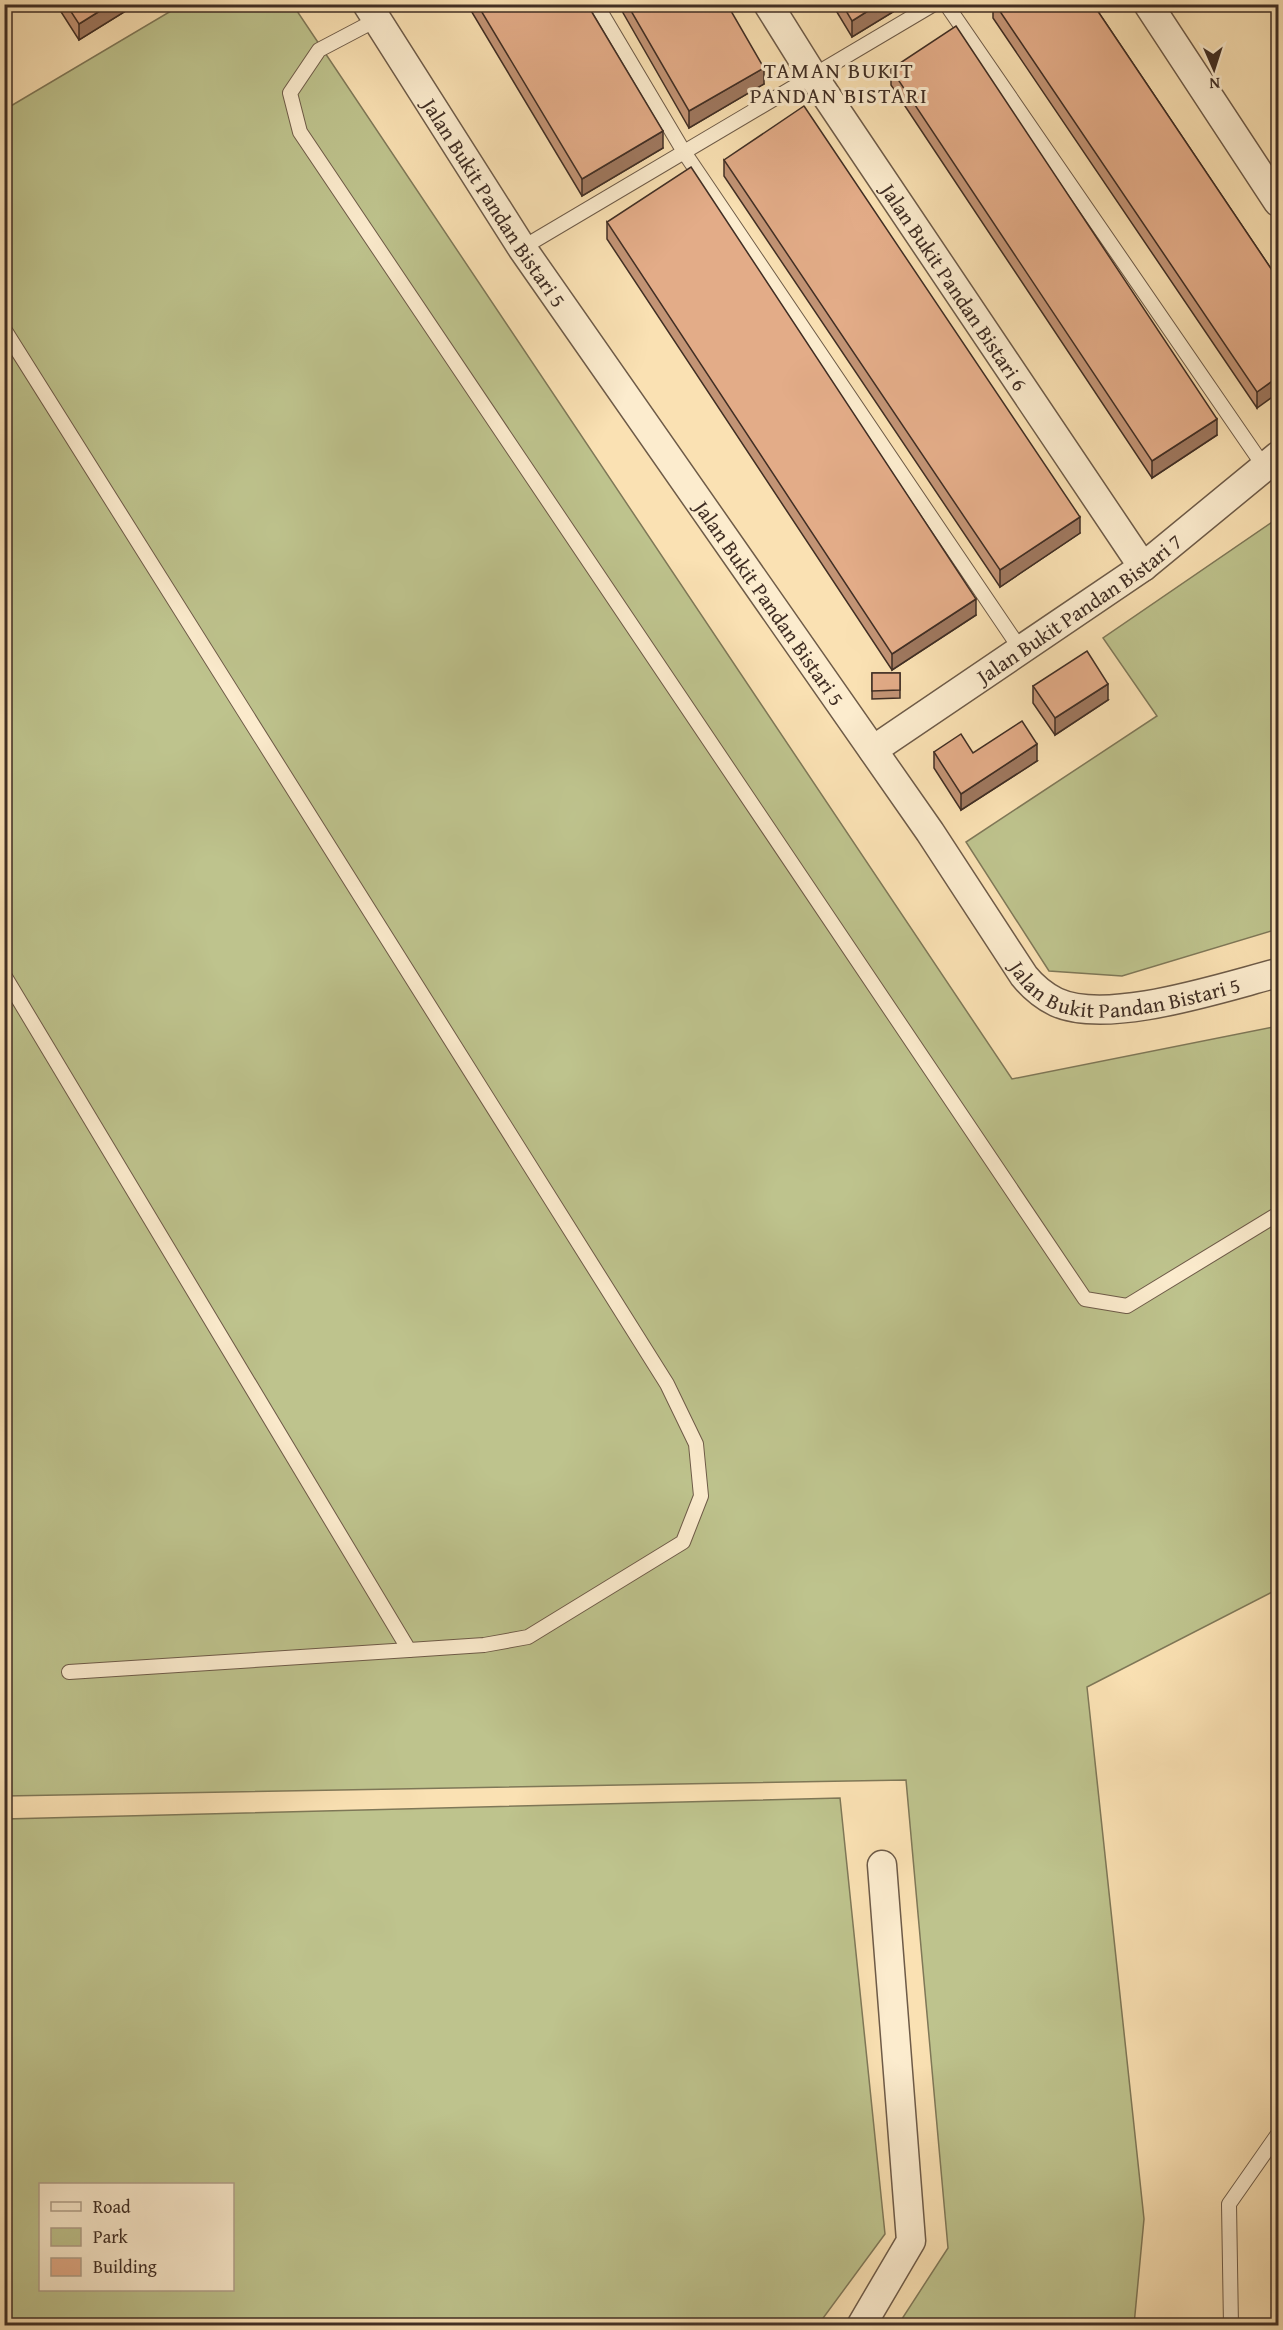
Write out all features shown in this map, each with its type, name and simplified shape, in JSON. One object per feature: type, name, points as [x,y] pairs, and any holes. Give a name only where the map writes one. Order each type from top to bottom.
[{"type":"street","name":"Jalan Bukit Pandan Bistari 6","points":[[768,4],[813,76],[1143,567]]},
{"type":"street","points":[[1148,4],[1278,202]]},
{"type":"street","name":"Jalan Bukit Pandan Bistari 5","points":[[371,12],[522,248],[930,832],[1024,976],[1038,992],[1057,1003],[1077,1008],[1147,1006],[1278,973]]},
{"type":"street","name":"Jalan Bukit Pandan Bistari 7","points":[[873,750],[1143,567],[1272,462]]},
{"type":"street","points":[[861,2325],[910,2241],[882,1865]]},
{"type":"lane","points":[[596,4],[684,152],[1021,650]]},
{"type":"lane","points":[[522,248],[934,4]]},
{"type":"lane","points":[[946,4],[1272,462]]},
{"type":"lane","points":[[371,12],[319,50],[290,93],[300,132],[1085,1299],[1127,1306],[1278,1214]]},
{"type":"lane","points":[[4,329],[668,1384],[696,1443],[700,1496],[683,1542],[528,1637],[484,1645],[69,1672]]},
{"type":"lane","points":[[4,975],[410,1650]]},
{"type":"lane","points":[[1231,2325],[1229,2204],[1278,2134]]},
{"type":"green space","points":[[181,5],[293,5],[1012,1079],[1278,1026],[1278,1589],[1087,1687],[1144,2219],[1134,2325],[898,2325],[948,2248],[906,1780],[5,1796],[4,110]]},
{"type":"green space","points":[[1278,518],[1278,929],[1122,976],[1049,971],[966,842],[1157,716],[1103,638]]},
{"type":"green space","points":[[840,1798],[885,2234],[818,2325],[5,2325],[5,1819]]},
{"type":"building","points":[[66,4],[111,4],[79,24]]},
{"type":"building","points":[[477,4],[587,4],[663,131],[582,179]]},
{"type":"building","points":[[627,4],[727,4],[764,68],[689,111]]},
{"type":"building","points":[[842,4],[879,4],[852,21]]},
{"type":"building","points":[[995,4],[1093,4],[1278,279],[1278,377],[1257,392]]},
{"type":"building","points":[[956,26],[1217,419],[1152,461],[891,69]]},
{"type":"building","points":[[804,106],[1080,517],[1000,570],[724,160]]},
{"type":"building","points":[[691,167],[976,599],[892,654],[607,222]]},
{"type":"building","points":[[1087,651],[1108,684],[1055,718],[1033,686]]},
{"type":"building","points":[[872,673],[900,673],[900,690],[872,691]]},
{"type":"building","points":[[1022,721],[1037,744],[961,794],[934,752],[961,734],[973,753]]},
{"type":"district","name":"TAMAN BUKIT PANDAN BISTARI","points":[[839,82]]}]
